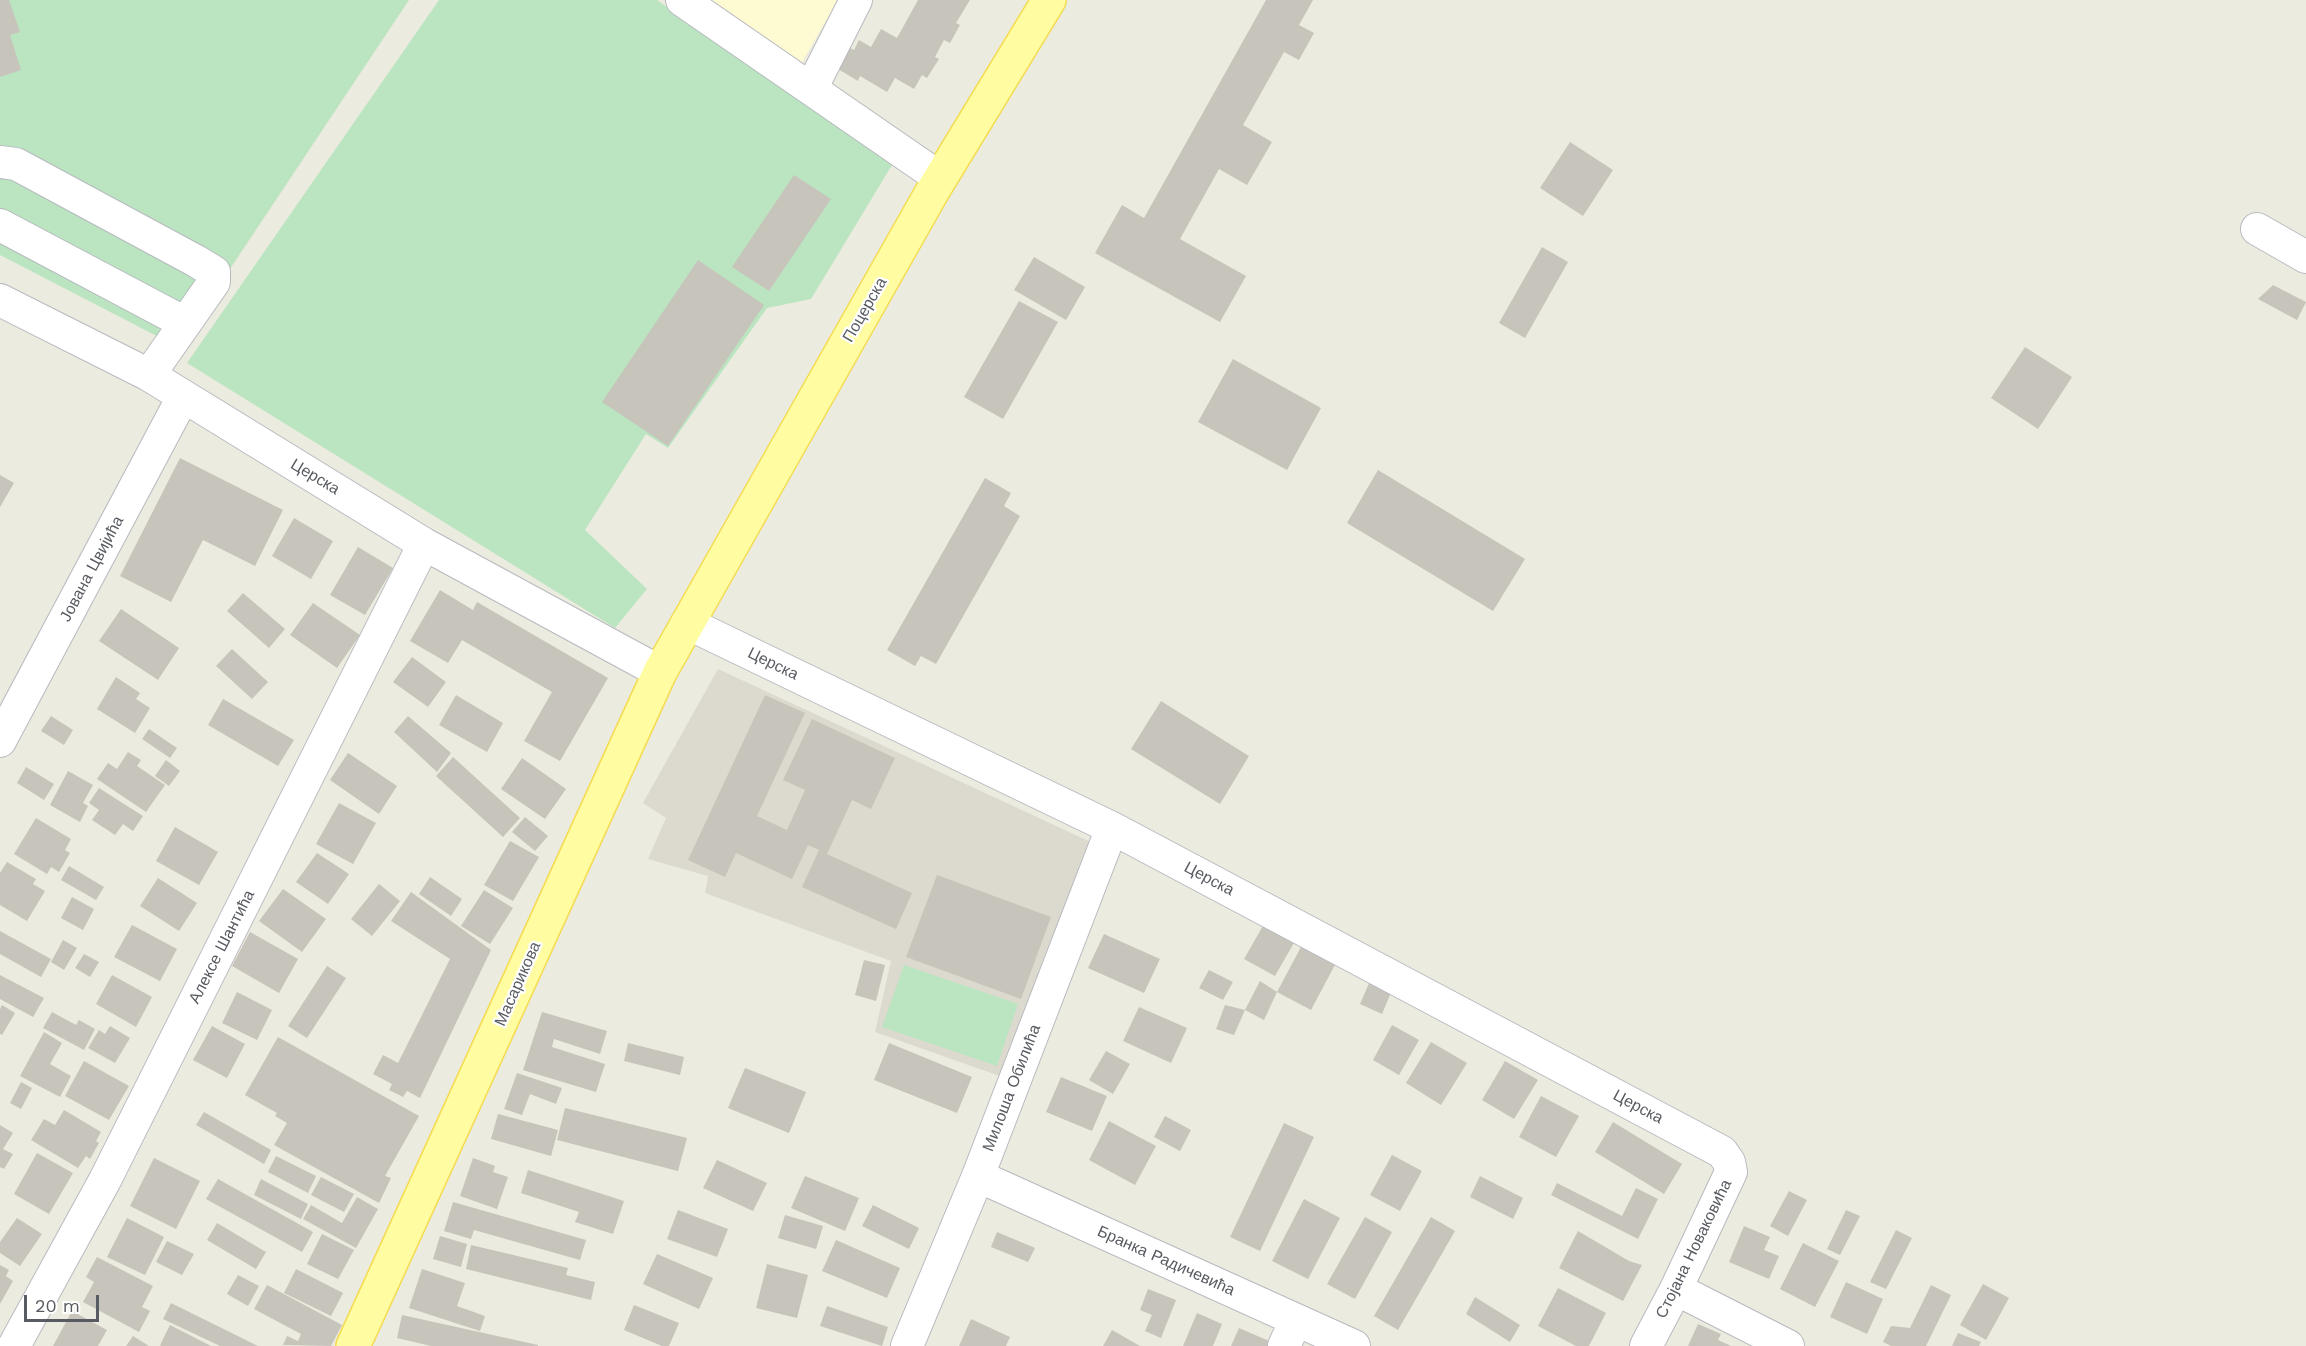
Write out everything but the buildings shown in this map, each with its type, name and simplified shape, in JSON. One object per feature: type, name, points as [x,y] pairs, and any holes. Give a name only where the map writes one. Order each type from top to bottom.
[{"type":"main road","name":"Поцерска","points":[[687,623],[940,178],[1049,0]]},
{"type":"main road","name":"Масарикова","points":[[353,1346],[660,672],[687,623]]},
{"type":"street","points":[[682,0],[940,178]]},
{"type":"street","points":[[811,89],[856,0]]},
{"type":"street","points":[[0,162],[16,164],[214,272],[214,282],[149,375]]},
{"type":"street","points":[[0,225],[185,323]]},
{"type":"street","points":[[2257,229],[2306,257]]},
{"type":"street","name":"Церска","points":[[0,300],[149,375],[424,544],[660,672]]},
{"type":"street","name":"Јована Цвијића","points":[[0,741],[183,397]]},
{"type":"street","name":"Алексе Шантића","points":[[14,1346],[110,1169],[424,544]]},
{"type":"street","name":"Церска","points":[[687,623],[1112,828],[1722,1152]]},
{"type":"street","name":"Милоша Обилића","points":[[907,1346],[978,1176],[1112,828]]},
{"type":"street","name":"Стојана Новаковића","points":[[1646,1346],[1676,1289],[1731,1172],[1729,1162],[1722,1152]]},
{"type":"street","name":"Бранка Радичевића","points":[[978,1176],[1290,1333],[1354,1346]]},
{"type":"street","points":[[1676,1289],[1788,1346]]},
{"type":"shaded area","points":[[706,0],[838,0],[801,64]]},
{"type":"shaded area","points":[[718,669],[1095,844],[1008,1079],[875,1032],[891,961],[705,893],[708,876],[648,859],[666,818],[643,803]]},
{"type":"green space","points":[[0,0],[409,0],[178,347],[0,255]]},
{"type":"green space","points":[[439,0],[657,0],[892,165],[811,299],[767,308],[668,448],[646,434],[585,530],[647,589],[615,628],[187,363]]},
{"type":"green space","points":[[904,965],[1018,1004],[997,1066],[882,1027]]}]
